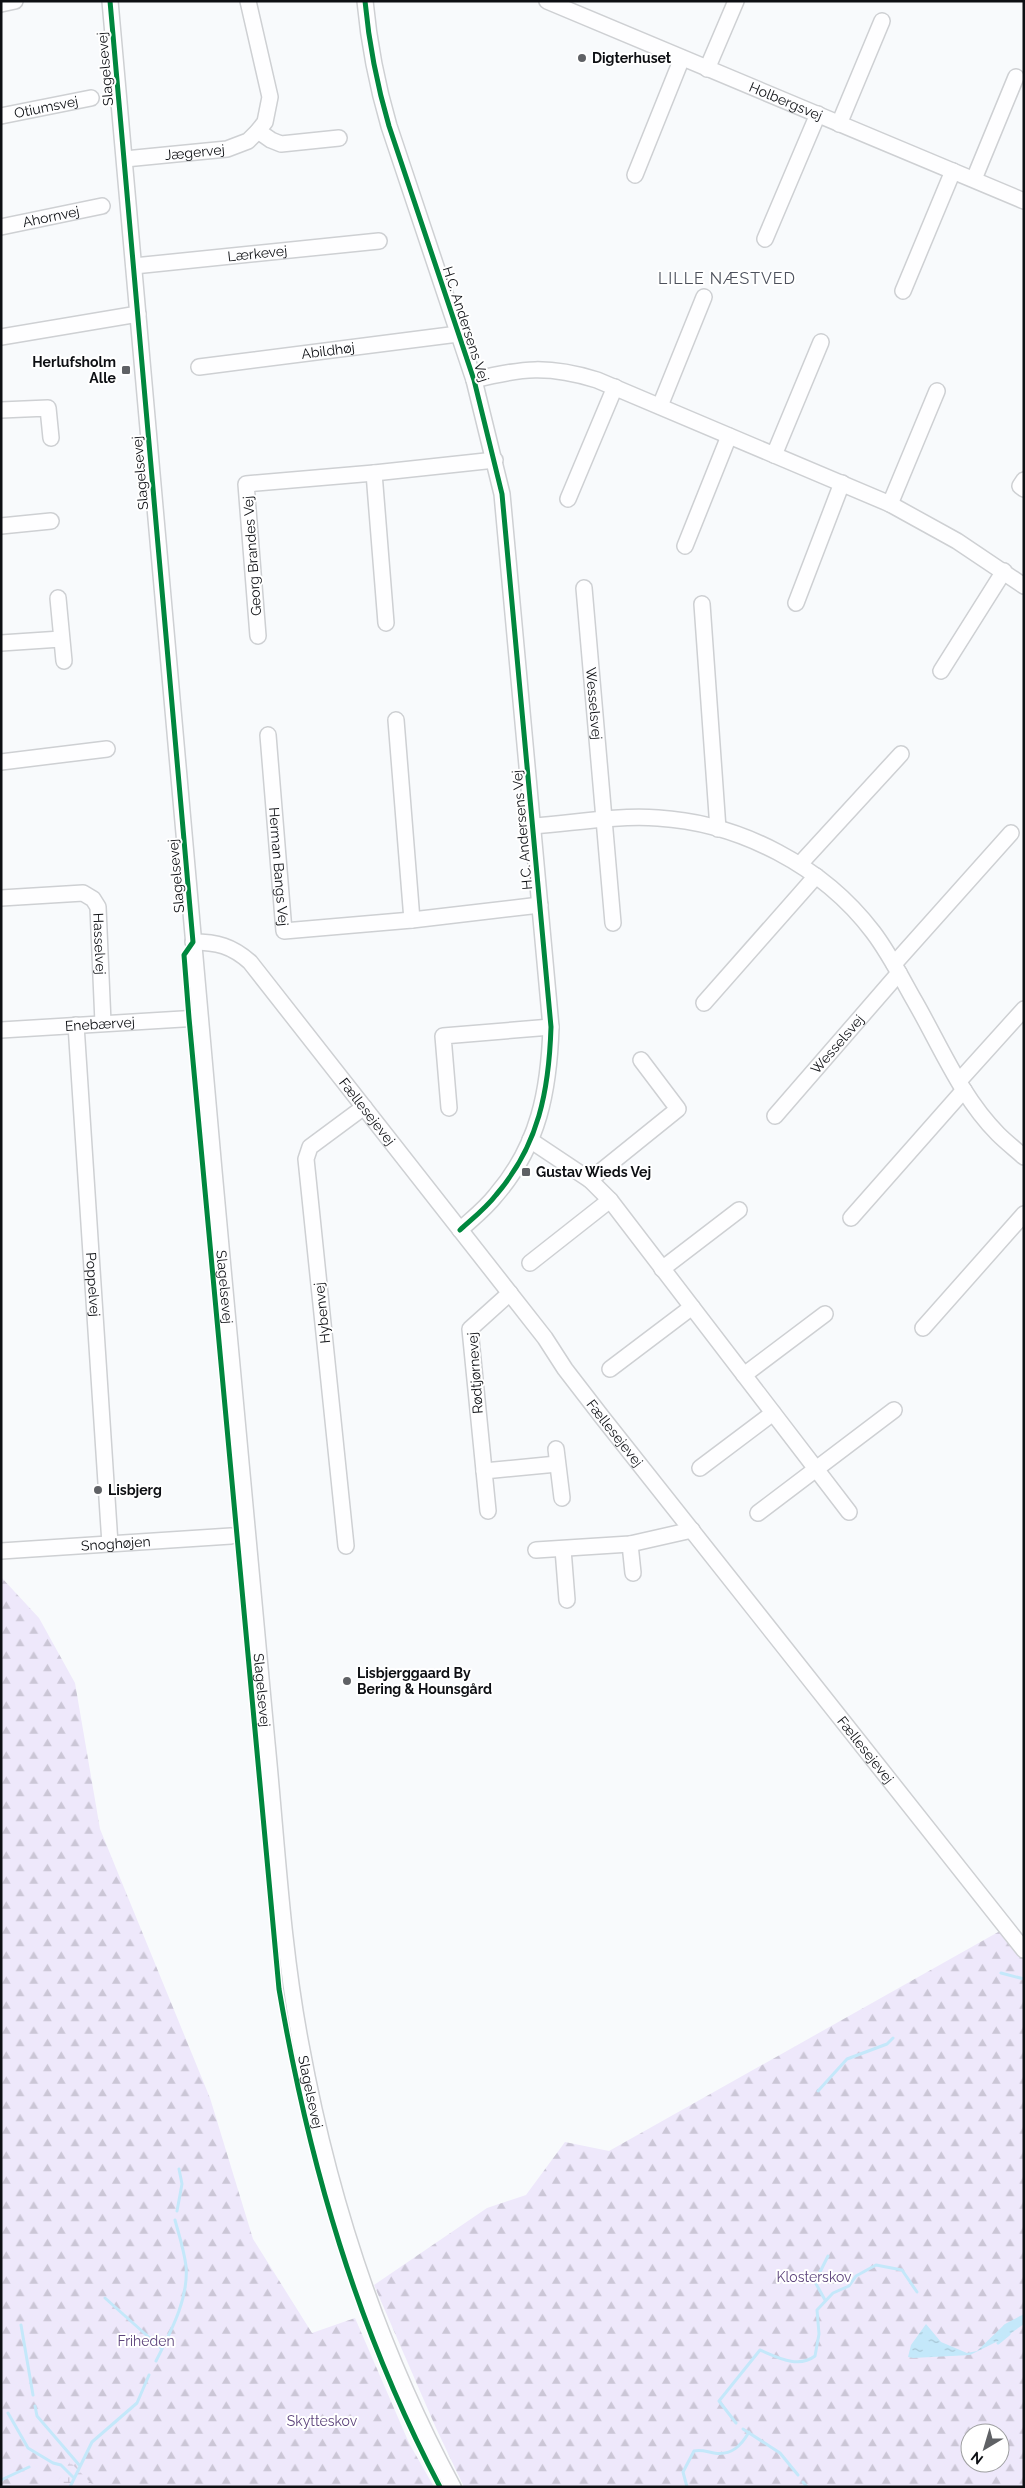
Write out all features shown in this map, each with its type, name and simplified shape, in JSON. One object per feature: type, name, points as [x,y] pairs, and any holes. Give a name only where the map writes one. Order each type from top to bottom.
[{"type":"street","points":[[1,4],[14,1]]},
{"type":"street","name":"Slagelsevej","points":[[110,1],[199,1018],[288,1952],[300,2044],[325,2154],[348,2238],[379,2324],[408,2396],[453,2487]]},
{"type":"street","points":[[248,1],[270,97],[265,122],[258,131],[281,144],[339,138]]},
{"type":"street","name":"H.C. Andersens Vej","points":[[365,1],[374,66],[389,126],[474,380],[495,460],[506,527],[551,1027],[550,1070],[542,1106],[530,1140],[514,1171],[496,1196],[460,1230]]},
{"type":"street","name":"Holbergsvej","points":[[547,1],[838,124],[974,179],[1024,202]]},
{"type":"street","points":[[707,68],[736,1]]},
{"type":"street","points":[[838,124],[882,21]]},
{"type":"street","points":[[635,175],[682,58]]},
{"type":"street","points":[[974,179],[1016,77]]},
{"type":"street","name":"Otiumsvej","points":[[1,116],[91,98]]},
{"type":"street","points":[[765,238],[818,114]]},
{"type":"street","name":"Jægervej","points":[[125,159],[226,149],[248,141],[258,131]]},
{"type":"street","points":[[903,291],[953,171]]},
{"type":"street","name":"Ahornvej","points":[[1,227],[102,206]]},
{"type":"street","name":"Lærkevej","points":[[134,266],[379,241]]},
{"type":"street","points":[[660,406],[704,297]]},
{"type":"street","points":[[1,337],[138,314]]},
{"type":"street","name":"Abildhøj","points":[[199,367],[458,334]]},
{"type":"street","points":[[774,455],[821,342]]},
{"type":"street","points":[[474,380],[516,370],[552,369],[574,373],[615,387],[890,504],[957,541],[1024,586]]},
{"type":"street","points":[[568,499],[615,387]]},
{"type":"street","points":[[890,504],[937,391]]},
{"type":"street","points":[[1,410],[48,408],[51,438]]},
{"type":"street","points":[[685,546],[729,436]]},
{"type":"street","name":"Georg Brandes Vej","points":[[258,636],[246,484],[374,474],[495,460]]},
{"type":"street","points":[[374,474],[386,623]]},
{"type":"street","points":[[1024,480],[1020,486],[1024,489]]},
{"type":"street","points":[[796,603],[842,483]]},
{"type":"street","points":[[1,526],[52,521]]},
{"type":"street","points":[[941,671],[1004,571]]},
{"type":"street","name":"Wesselsvej","points":[[584,588],[613,923]]},
{"type":"street","points":[[58,598],[64,661]]},
{"type":"street","points":[[702,604],[718,829]]},
{"type":"street","points":[[1,643],[61,639]]},
{"type":"street","points":[[396,720],[412,920]]},
{"type":"street","name":"Herman Bangs Vej","points":[[268,735],[284,931],[412,920],[540,905]]},
{"type":"street","points":[[1,762],[106,749]]},
{"type":"street","points":[[800,864],[901,754]]},
{"type":"street","points":[[534,826],[658,818],[718,829],[752,840],[800,864],[849,904],[873,931],[897,968],[961,1086],[997,1134],[1024,1156]]},
{"type":"street","name":"Wesselsvej","points":[[775,1116],[1011,833]]},
{"type":"street","points":[[704,1003],[816,876]]},
{"type":"street","name":"Hasselvej","points":[[1,898],[83,893],[93,899],[98,907],[103,1024]]},
{"type":"street","name":"Fællesejevej","points":[[193,942],[214,942],[228,947],[250,962],[545,1338],[565,1369],[859,1738],[1024,1950]]},
{"type":"street","points":[[850,1218],[1024,1009]]},
{"type":"street","name":"Enebærvej","points":[[1,1030],[199,1018]]},
{"type":"street","name":"Poppelvej","points":[[76,1025],[110,1544]]},
{"type":"street","points":[[449,1108],[443,1036],[551,1027]]},
{"type":"street","points":[[590,1180],[678,1109],[641,1060]]},
{"type":"street","name":"Hybenvej","points":[[346,1546],[306,1159],[310,1147],[364,1106]]},
{"type":"street","points":[[530,1140],[590,1180],[610,1200],[848,1512]]},
{"type":"street","points":[[530,1263],[610,1200]]},
{"type":"street","points":[[662,1269],[739,1210]]},
{"type":"street","points":[[923,1328],[1024,1214]]},
{"type":"street","name":"Rødtjørnevej","points":[[488,1511],[470,1329],[510,1293]]},
{"type":"street","points":[[610,1369],[692,1307]]},
{"type":"street","points":[[744,1375],[825,1314]]},
{"type":"street","points":[[758,1513],[894,1410]]},
{"type":"street","points":[[700,1468],[773,1413]]},
{"type":"street","points":[[556,1448],[562,1498]]},
{"type":"street","points":[[484,1472],[557,1464]]},
{"type":"street","points":[[536,1550],[630,1544],[692,1530]]},
{"type":"street","name":"Snoghøjen","points":[[1,1551],[231,1536]]},
{"type":"street","points":[[630,1544],[633,1573]]},
{"type":"street","points":[[563,1549],[567,1600]]},
{"type":"green space","name":"Friheden","points":[[1,1577],[39,1618],[75,1683],[100,1829],[210,2098],[253,2239],[312,2333],[355,2318],[409,2443],[434,2487],[1,2487]]},
{"type":"green space","name":"Klosterskov","points":[[1000,1931],[1024,1961],[1024,2487],[464,2487],[436,2428],[374,2285],[487,2208],[526,2195],[565,2142],[609,2151]]},
{"type":"green space","points":[[70,2462],[93,2485],[93,2487],[54,2487]]},
{"type":"water","points":[[1024,2314],[1024,2324],[1004,2338],[970,2355],[908,2357],[911,2345],[926,2324],[941,2342],[967,2353],[977,2351],[1005,2324]]},
{"type":"waterway","points":[[1001,1973],[1024,1979]]},
{"type":"waterway","points":[[818,2091],[847,2059],[887,2044],[893,2038]]},
{"type":"waterway","points":[[177,2211],[182,2184],[179,2169]]},
{"type":"waterway","points":[[156,2361],[182,2303],[185,2291],[186,2266],[175,2220]]},
{"type":"waterway","points":[[825,2300],[815,2282],[828,2256]]},
{"type":"waterway","points":[[736,2423],[719,2401],[760,2350],[795,2362],[802,2362],[815,2356],[819,2334],[817,2310],[833,2293],[849,2286],[856,2276],[876,2265],[902,2270],[917,2292]]},
{"type":"waterway","points":[[105,2298],[162,2349]]},
{"type":"waterway","points":[[21,2325],[33,2395]]},
{"type":"waterway","points":[[998,2343],[1009,2334]]},
{"type":"waterway","points":[[70,2487],[92,2442],[137,2403],[149,2375]]},
{"type":"waterway","points":[[35,2406],[37,2416],[80,2466]]},
{"type":"waterway","points":[[8,2413],[28,2448],[53,2463],[61,2465],[74,2478]]},
{"type":"waterway","points":[[743,2429],[780,2453],[798,2475]]},
{"type":"waterway","points":[[687,2487],[683,2472],[694,2451],[726,2453],[739,2446],[749,2432]]},
{"type":"waterway","points":[[1,2480],[29,2467]]},
{"type":"waterway","points":[[803,2482],[807,2487]]},
{"type":"cycle path","points":[[110,1],[193,942],[184,955],[189,1018],[279,1989],[291,2054],[321,2182],[360,2306],[410,2427],[440,2487]]},
{"type":"cycle path","points":[[365,1],[371,49],[389,126],[474,380],[502,494],[551,1027],[548,1073],[539,1116],[532,1136],[511,1176],[488,1204],[460,1230]]},
{"type":"place","name":"Digterhuset","points":[[582,58]]},
{"type":"place","name":"Herlufsholm Alle","points":[[126,370]]},
{"type":"place","name":"Gustav Wieds Vej","points":[[526,1172]]},
{"type":"place","name":"Lisbjerg","points":[[98,1490]]},
{"type":"place","name":"Lisbjerggaard By Bering & Hounsgård","points":[[347,1681]]},
{"type":"district","name":"LILLE NÆSTVED","points":[[727,278]]},
{"type":"park label","name":"Skytteskov","points":[[322,2421]]}]
